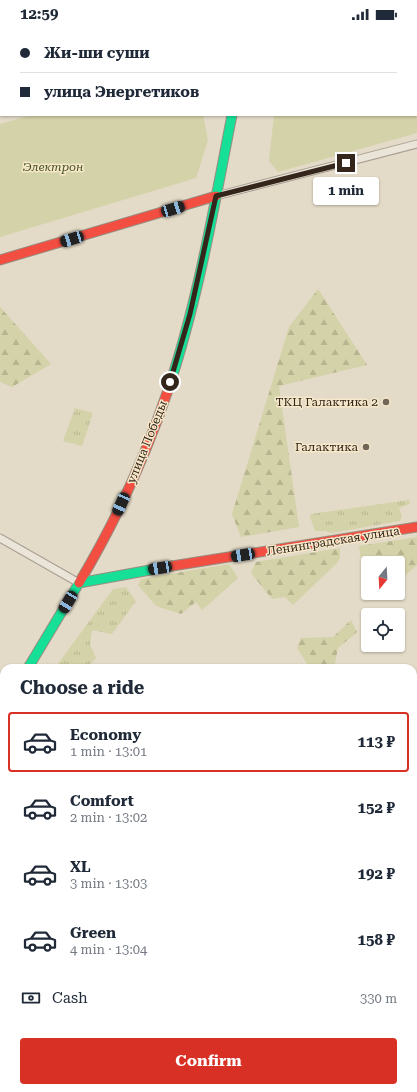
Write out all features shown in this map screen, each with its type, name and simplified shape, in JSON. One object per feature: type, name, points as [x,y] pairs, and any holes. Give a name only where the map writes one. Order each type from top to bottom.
[{"type":"main road","name":"улица Победы","points":[[30,664],[103,545],[159,418],[190,314],[232,116]]},
{"type":"main road","points":[[0,260],[216,196]]},
{"type":"main road","name":"Ленинградская улица","points":[[79,583],[132,572],[417,527]]},
{"type":"street","points":[[216,196],[417,144]]},
{"type":"street","points":[[0,538],[79,583]]},
{"type":"green space","name":"Электрон","points":[[28,116],[203,116],[208,140],[196,178],[0,237],[0,124]]},
{"type":"green space","points":[[274,116],[417,116],[417,133],[278,172],[269,161]]},
{"type":"green space","points":[[318,289],[367,365],[279,386],[299,527],[241,537],[232,514],[289,327]]},
{"type":"green space","points":[[0,307],[51,364],[12,387],[0,382]]},
{"type":"green space","points":[[75,408],[93,413],[82,446],[63,441]]},
{"type":"green space","points":[[409,500],[410,504],[399,508],[402,517],[400,521],[331,533],[326,531],[315,531],[310,517],[311,514]]},
{"type":"green space","points":[[417,537],[417,565],[405,576],[405,556],[361,556],[361,558],[359,546]]},
{"type":"green space","points":[[340,548],[340,558],[337,563],[293,605],[285,597],[272,599],[251,573],[256,562]]},
{"type":"green space","points":[[229,564],[238,578],[202,610],[196,602],[181,614],[156,606],[138,585],[141,579]]},
{"type":"green space","points":[[126,587],[136,601],[112,634],[92,630],[90,645],[96,658],[90,664],[58,664],[113,589]]},
{"type":"green space","points":[[351,620],[357,632],[338,648],[335,664],[307,664],[297,648],[301,638],[333,637]]},
{"type":"traffic: fast","points":[[168,390],[179,356],[197,288],[232,116]]},
{"type":"traffic: fast","points":[[30,664],[79,583],[172,566]]},
{"type":"traffic: jam","points":[[0,260],[216,196]]},
{"type":"traffic: jam","points":[[79,583],[93,560],[129,489],[150,440],[168,390]]},
{"type":"traffic: jam","points":[[172,566],[417,527]]},
{"type":"place","name":"ТКЦ Галактика 2","points":[[386,402]]},
{"type":"place","name":"Галактика","points":[[366,447]]},
{"type":"route","points":[[170,382],[190,314],[216,196],[346,163]]}]
